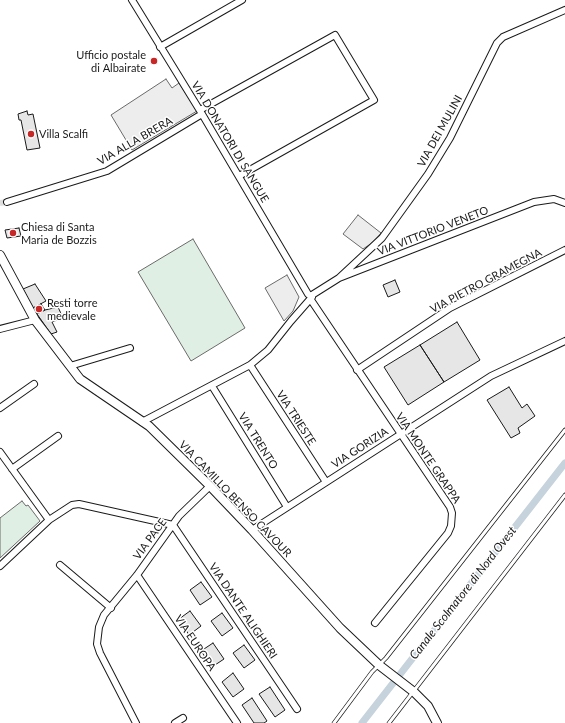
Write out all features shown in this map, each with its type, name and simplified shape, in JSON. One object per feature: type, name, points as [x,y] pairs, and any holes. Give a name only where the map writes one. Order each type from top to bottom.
[{"type":"street","name":"VIA DONATORI DI SANGUE","points":[[132,0],[201,112],[310,297]]},
{"type":"street","points":[[160,46],[239,1]]},
{"type":"street","name":"VIA DEI MULINI","points":[[339,278],[382,238],[428,174],[450,138],[497,42],[503,37],[565,10]]},
{"type":"street","name":"VIA ALLA BRERA","points":[[7,202],[107,171],[135,155],[201,112],[335,35],[374,100],[239,176]]},
{"type":"street","name":"VIA VITTORIO VENETO","points":[[142,422],[250,365],[268,350],[310,297],[339,278],[534,202],[549,199],[565,203]]},
{"type":"street","name":"VIA PIETRO GRAMEGNA","points":[[357,370],[450,308],[565,250]]},
{"type":"street","name":"VIA CAMILLO BENSO CAVOUR","points":[[0,255],[35,320],[80,378],[149,426],[252,530],[340,628],[379,665],[412,690],[428,706],[437,723]]},
{"type":"street","name":"VIA MONTE GRAPPA","points":[[310,297],[357,370],[450,506],[452,519],[448,533],[375,623]]},
{"type":"street","points":[[0,329],[35,320]]},
{"type":"street","name":"VIA GORIZIA","points":[[252,530],[491,376],[528,360],[565,341]]},
{"type":"street","points":[[70,366],[130,348]]},
{"type":"street","name":"VIA TRIESTE","points":[[250,365],[326,482]]},
{"type":"street","points":[[0,408],[34,384]]},
{"type":"street","name":"VIA TRENTO","points":[[212,386],[287,507]]},
{"type":"street","points":[[12,469],[58,436]]},
{"type":"street","points":[[0,452],[49,520]]},
{"type":"street","name":"VIA PACE","points":[[136,723],[100,653],[97,644],[100,627],[104,615],[137,575],[179,516],[210,486]]},
{"type":"street","points":[[0,566],[49,520],[68,506],[78,504],[173,525]]},
{"type":"street","name":"VIA DANTE ALIGHIERI","points":[[173,525],[297,708]]},
{"type":"street","points":[[60,566],[110,608]]},
{"type":"street","name":"VIA EUROPA","points":[[137,575],[237,723]]},
{"type":"street","points":[[175,723],[183,718]]},
{"type":"lane","points":[[334,723],[372,672],[565,430]]},
{"type":"lane","points":[[389,723],[412,690],[565,495]]},
{"type":"green space","points":[[193,239],[245,328],[191,361],[138,272]]},
{"type":"green space","points":[[22,501],[26,506],[28,505],[40,521],[0,558],[0,518]]},
{"type":"shaded area","points":[[166,79],[172,88],[179,83],[197,111],[132,150],[111,115]]},
{"type":"shaded area","points":[[358,215],[381,233],[372,243],[363,249],[343,234]]},
{"type":"shaded area","points":[[287,275],[299,297],[293,311],[284,321],[265,288]]},
{"type":"building","name":"Villa Scalfi","points":[[27,111],[28,115],[33,114],[40,148],[27,150],[21,120],[19,120],[18,114]]},
{"type":"building","name":"Chiesa di Santa Maria de Bozzis","points":[[19,228],[21,236],[7,238],[5,230]]},
{"type":"building","points":[[395,280],[400,292],[388,297],[383,285]]},
{"type":"building","points":[[35,284],[46,301],[33,308],[23,289]]},
{"type":"building","name":"Resti torre medievale","points":[[41,304],[45,310],[37,314],[33,308]]},
{"type":"building","points":[[58,307],[63,318],[52,322],[57,332],[51,334],[37,314],[45,310]]},
{"type":"building","points":[[457,322],[480,360],[444,382],[420,345]]},
{"type":"building","points":[[420,345],[444,382],[408,405],[384,367]]},
{"type":"building","points":[[509,387],[522,408],[527,404],[535,416],[518,428],[520,433],[511,438],[487,400]]},
{"type":"building","points":[[201,582],[212,597],[200,605],[190,590]]},
{"type":"building","points":[[190,611],[201,626],[189,635],[179,619]]},
{"type":"building","points":[[222,613],[233,628],[222,636],[211,621]]},
{"type":"building","points":[[213,643],[224,659],[212,667],[201,651]]},
{"type":"building","points":[[244,645],[255,660],[244,668],[233,653]]},
{"type":"building","points":[[233,673],[244,689],[233,697],[222,682]]},
{"type":"building","points":[[270,687],[285,710],[275,717],[259,694]]},
{"type":"building","points":[[252,698],[267,721],[264,723],[254,723],[242,705]]},
{"type":"waterway","name":"Canale Scolmatore di Nord Ovest","points":[[362,723],[565,463]]},
{"type":"tunnel","points":[[0,203],[7,202]]},
{"type":"place","name":"Ufficio postale di Albairate","points":[[154,61]]},
{"type":"place","name":"Villa Scalfi","points":[[31,134]]},
{"type":"place","name":"Chiesa di Santa Maria de Bozzis","points":[[13,233]]},
{"type":"place","name":"Resti torre medievale","points":[[39,309]]}]
